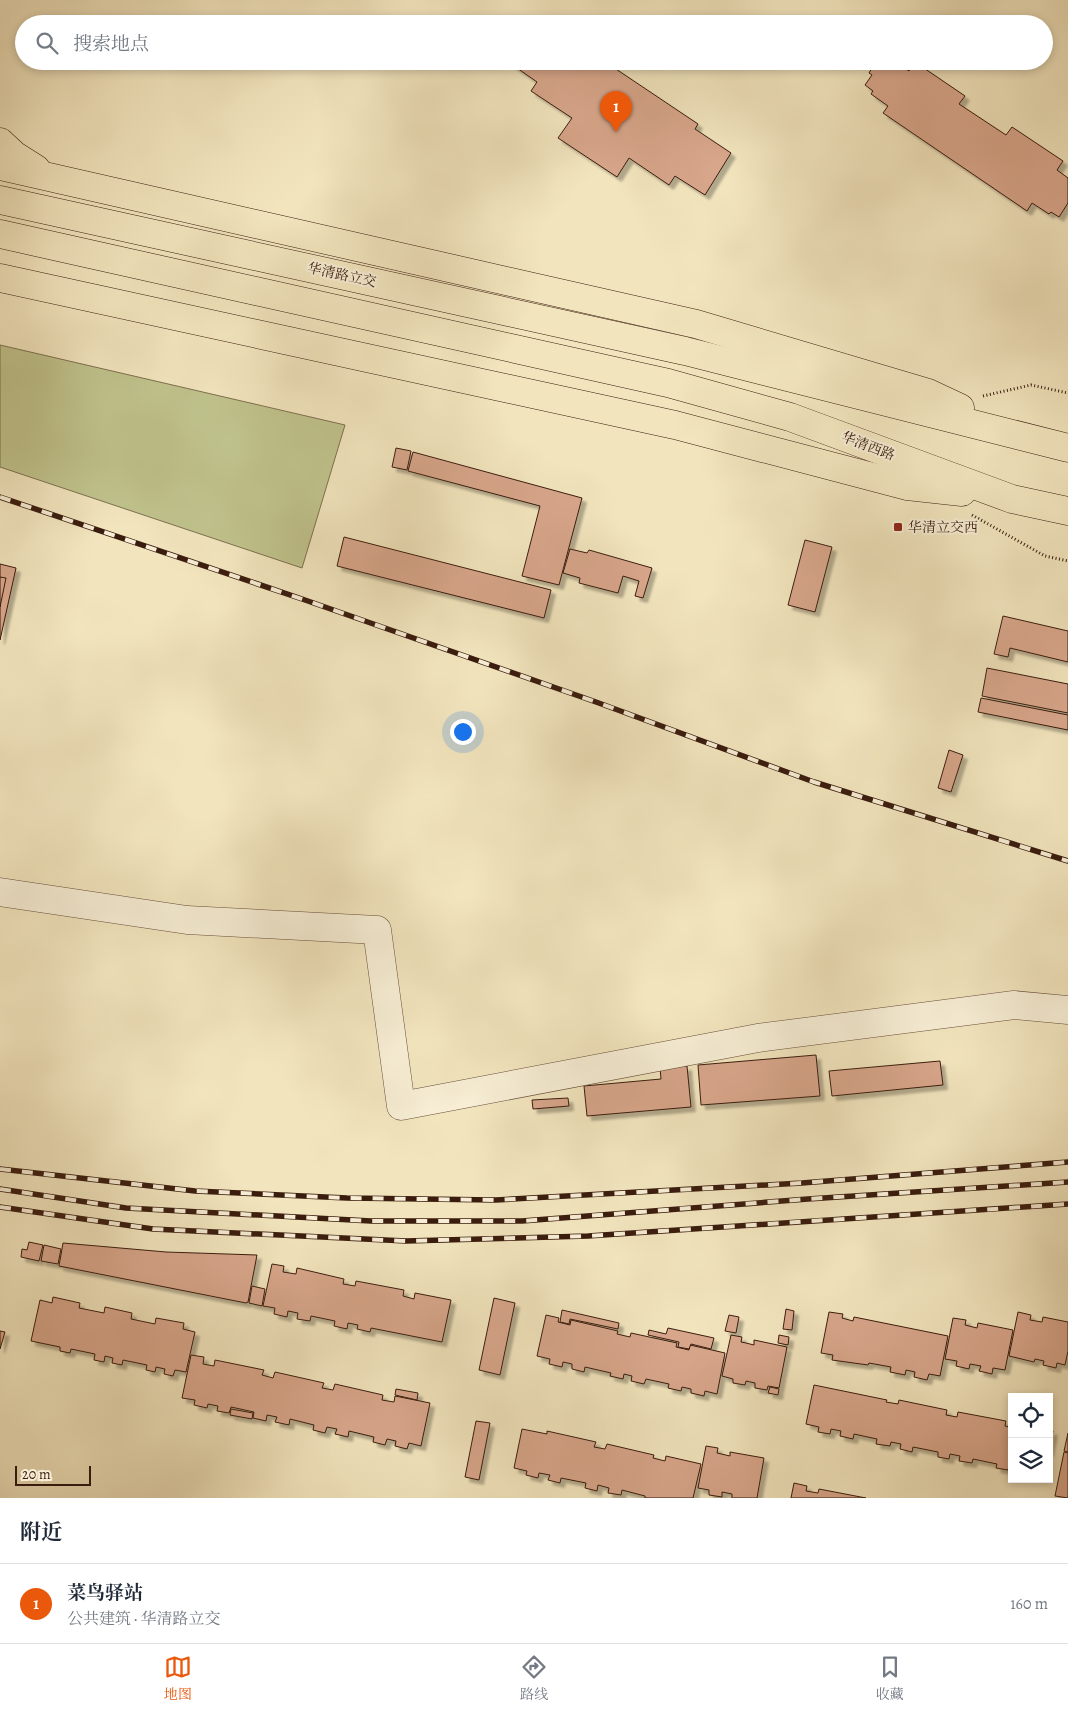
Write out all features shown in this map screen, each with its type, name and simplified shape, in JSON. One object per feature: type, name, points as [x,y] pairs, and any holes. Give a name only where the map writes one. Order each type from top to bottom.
[{"type":"main road","points":[[0,142],[27,164],[69,182]]},
{"type":"main road","points":[[0,166],[696,324],[928,393],[1020,436],[1068,448]]},
{"type":"main road","name":"华清路立交","points":[[0,200],[685,351],[1020,436]]},
{"type":"main road","name":"华清西路","points":[[0,234],[668,383],[790,417],[1012,498],[1068,511]]},
{"type":"main road","points":[[0,278],[676,425],[907,486],[1012,498]]},
{"type":"lane","points":[[0,892],[187,920],[377,930],[401,1106],[758,1038],[1014,1004],[1068,1010]]},
{"type":"path","points":[[950,404],[1030,385],[1068,393]]},
{"type":"path","points":[[968,512],[1046,556],[1068,561]]},
{"type":"green space","points":[[0,345],[345,425],[302,568],[0,467]]},
{"type":"building","points":[[520,70],[617,70],[698,124],[695,129],[731,153],[705,195],[675,176],[669,185],[629,158],[617,177],[558,138],[572,118],[531,91],[537,82]]},
{"type":"building","points":[[871,70],[927,70],[965,96],[959,104],[1006,135],[1012,127],[1063,161],[1057,170],[1068,178],[1068,203],[1059,217],[1051,212],[1049,214],[1032,203],[1027,211],[883,113],[888,106],[871,94],[873,91],[865,85],[872,75],[869,73]]},
{"type":"building","points":[[396,448],[411,451],[407,470],[392,467]]},
{"type":"building","points":[[413,452],[582,498],[559,585],[522,576],[540,506],[408,471]]},
{"type":"building","points":[[344,537],[551,590],[544,618],[337,566]]},
{"type":"building","points":[[805,540],[832,547],[815,612],[788,605]]},
{"type":"building","points":[[570,549],[587,553],[589,550],[652,568],[643,598],[635,596],[639,581],[623,576],[618,593],[579,583],[580,578],[563,573]]},
{"type":"building","points":[[0,564],[16,568],[0,640]]},
{"type":"building","points":[[0,577],[6,578],[0,607]]},
{"type":"building","points":[[1003,616],[1068,631],[1068,662],[1010,648],[1008,657],[994,654]]},
{"type":"building","points":[[987,668],[1068,684],[1068,713],[982,696]]},
{"type":"building","points":[[981,698],[1068,715],[1068,730],[978,712]]},
{"type":"building","points":[[949,750],[963,755],[951,792],[938,788]]},
{"type":"building","points":[[816,1055],[820,1096],[701,1105],[698,1065]]},
{"type":"building","points":[[940,1061],[943,1085],[832,1096],[829,1071]]},
{"type":"building","points":[[687,1066],[691,1107],[587,1116],[584,1086],[661,1079],[660,1068]]},
{"type":"building","points":[[568,1098],[569,1106],[533,1109],[532,1100]]},
{"type":"building","points":[[29,1242],[43,1245],[39,1261],[21,1257],[22,1249],[27,1250]]},
{"type":"building","points":[[63,1243],[166,1252],[257,1255],[248,1302],[246,1303],[59,1266]]},
{"type":"building","points":[[44,1245],[61,1249],[58,1264],[41,1261]]},
{"type":"building","points":[[272,1264],[284,1266],[283,1272],[296,1274],[297,1268],[344,1279],[343,1284],[355,1286],[356,1281],[404,1290],[403,1296],[414,1299],[415,1293],[451,1300],[442,1342],[371,1328],[370,1332],[357,1329],[358,1325],[348,1323],[347,1329],[334,1326],[335,1321],[311,1316],[310,1321],[297,1319],[298,1313],[288,1311],[287,1317],[274,1314],[275,1308],[263,1306]]},
{"type":"building","points":[[252,1286],[265,1289],[262,1306],[249,1303]]},
{"type":"building","points":[[53,1297],[80,1303],[79,1308],[104,1313],[105,1307],[132,1313],[131,1319],[155,1324],[156,1318],[184,1323],[183,1329],[195,1332],[186,1372],[175,1370],[173,1376],[164,1374],[165,1369],[156,1367],[155,1372],[146,1370],[147,1365],[123,1360],[122,1365],[112,1363],[113,1358],[105,1356],[104,1362],[94,1360],[95,1354],[71,1349],[70,1353],[60,1351],[60,1347],[31,1341],[40,1300],[52,1303]]},
{"type":"building","points":[[494,1298],[515,1303],[500,1375],[479,1370]]},
{"type":"building","points":[[786,1309],[794,1311],[792,1330],[783,1329]]},
{"type":"building","points":[[562,1310],[619,1323],[618,1329],[570,1319],[569,1324],[560,1322]]},
{"type":"building","points":[[829,1312],[843,1314],[842,1318],[853,1321],[854,1317],[948,1336],[940,1376],[929,1374],[927,1380],[914,1377],[915,1372],[906,1370],[905,1375],[890,1372],[891,1367],[832,1360],[833,1355],[821,1353]]},
{"type":"building","points":[[1018,1312],[1031,1315],[1030,1320],[1042,1322],[1043,1317],[1068,1322],[1068,1351],[1065,1365],[1057,1363],[1056,1368],[1043,1365],[1044,1361],[1035,1359],[1034,1362],[1009,1356]]},
{"type":"building","points":[[546,1315],[559,1318],[558,1322],[570,1325],[571,1320],[618,1331],[617,1334],[630,1337],[631,1333],[677,1343],[676,1347],[689,1350],[690,1345],[725,1353],[717,1394],[705,1391],[704,1396],[691,1393],[691,1389],[682,1387],[681,1391],[668,1388],[669,1384],[646,1379],[644,1384],[631,1381],[632,1376],[624,1374],[623,1379],[610,1376],[611,1373],[585,1367],[584,1372],[572,1369],[572,1364],[563,1362],[562,1367],[549,1364],[550,1359],[537,1356]]},
{"type":"building","points":[[729,1315],[739,1317],[736,1333],[725,1331]]},
{"type":"building","points":[[953,1318],[966,1320],[965,1325],[977,1328],[978,1323],[1013,1330],[1005,1370],[993,1368],[992,1374],[979,1371],[981,1366],[970,1364],[969,1369],[956,1366],[957,1361],[945,1359]]},
{"type":"building","points":[[668,1328],[714,1338],[711,1349],[691,1344],[689,1349],[678,1347],[679,1342],[648,1335],[649,1330],[666,1334]]},
{"type":"building","points":[[0,1331],[5,1332],[0,1349]]},
{"type":"building","points":[[731,1335],[742,1337],[741,1342],[754,1345],[754,1340],[787,1347],[779,1388],[768,1386],[767,1390],[755,1388],[755,1383],[746,1381],[745,1385],[733,1383],[733,1379],[722,1376]]},
{"type":"building","points":[[779,1335],[789,1337],[788,1345],[778,1343]]},
{"type":"building","points":[[191,1355],[204,1357],[203,1364],[214,1366],[215,1360],[264,1370],[262,1375],[273,1378],[275,1372],[324,1383],[322,1388],[333,1390],[335,1384],[383,1395],[382,1400],[394,1402],[395,1396],[430,1403],[421,1446],[409,1443],[407,1449],[395,1446],[396,1441],[387,1439],[385,1445],[373,1442],[374,1437],[349,1431],[348,1437],[335,1434],[337,1429],[327,1427],[325,1433],[313,1430],[314,1425],[290,1419],[289,1425],[275,1422],[277,1417],[267,1415],[266,1421],[253,1418],[254,1412],[231,1407],[229,1413],[217,1411],[218,1406],[208,1404],[207,1408],[194,1405],[195,1400],[182,1398]]},
{"type":"building","points":[[814,1385],[887,1400],[886,1402],[898,1404],[899,1400],[947,1410],[946,1415],[957,1417],[958,1412],[1006,1421],[1005,1426],[1008,1427],[1008,1470],[996,1468],[997,1464],[973,1459],[972,1463],[959,1461],[960,1456],[950,1454],[949,1459],[938,1457],[938,1452],[913,1447],[912,1452],[900,1449],[901,1444],[891,1442],[890,1446],[876,1444],[877,1439],[854,1434],[853,1439],[840,1436],[841,1431],[831,1429],[830,1434],[818,1432],[819,1427],[806,1424]]},
{"type":"building","points":[[770,1387],[779,1389],[778,1395],[768,1393]]},
{"type":"building","points":[[396,1389],[418,1393],[417,1400],[395,1395]]},
{"type":"building","points":[[231,1409],[253,1413],[252,1419],[230,1415]]},
{"type":"building","points":[[476,1421],[490,1423],[479,1480],[465,1477]]},
{"type":"building","points":[[522,1429],[547,1434],[547,1431],[596,1442],[594,1447],[605,1449],[607,1444],[654,1455],[653,1458],[665,1461],[666,1456],[701,1464],[693,1498],[645,1498],[645,1496],[622,1490],[621,1495],[608,1493],[609,1488],[598,1485],[597,1491],[585,1488],[586,1483],[561,1478],[560,1483],[548,1480],[550,1475],[539,1473],[538,1478],[526,1475],[527,1471],[514,1468]]},
{"type":"building","points":[[1068,1433],[1068,1452],[1064,1451]]},
{"type":"building","points":[[706,1446],[718,1448],[717,1453],[730,1456],[730,1452],[764,1458],[757,1498],[732,1498],[732,1494],[722,1492],[722,1497],[709,1495],[709,1490],[698,1488]]},
{"type":"building","points":[[1064,1452],[1068,1453],[1068,1498],[1055,1496]]},
{"type":"building","points":[[794,1483],[807,1486],[806,1491],[818,1493],[819,1489],[866,1498],[791,1498]]},
{"type":"railway","points":[[0,497],[305,600],[596,702],[814,782],[1068,861]]},
{"type":"railway","points":[[0,1169],[195,1191],[347,1198],[496,1200],[802,1183],[1068,1162]]},
{"type":"railway","points":[[0,1189],[126,1208],[371,1221],[522,1221],[808,1199],[1068,1182]]},
{"type":"railway","points":[[0,1207],[153,1229],[406,1241],[588,1236],[1068,1204]]},
{"type":"place","name":"菜鸟驿站","points":[[616,132]]},
{"type":"place","name":"华清立交西","points":[[898,527]]}]
